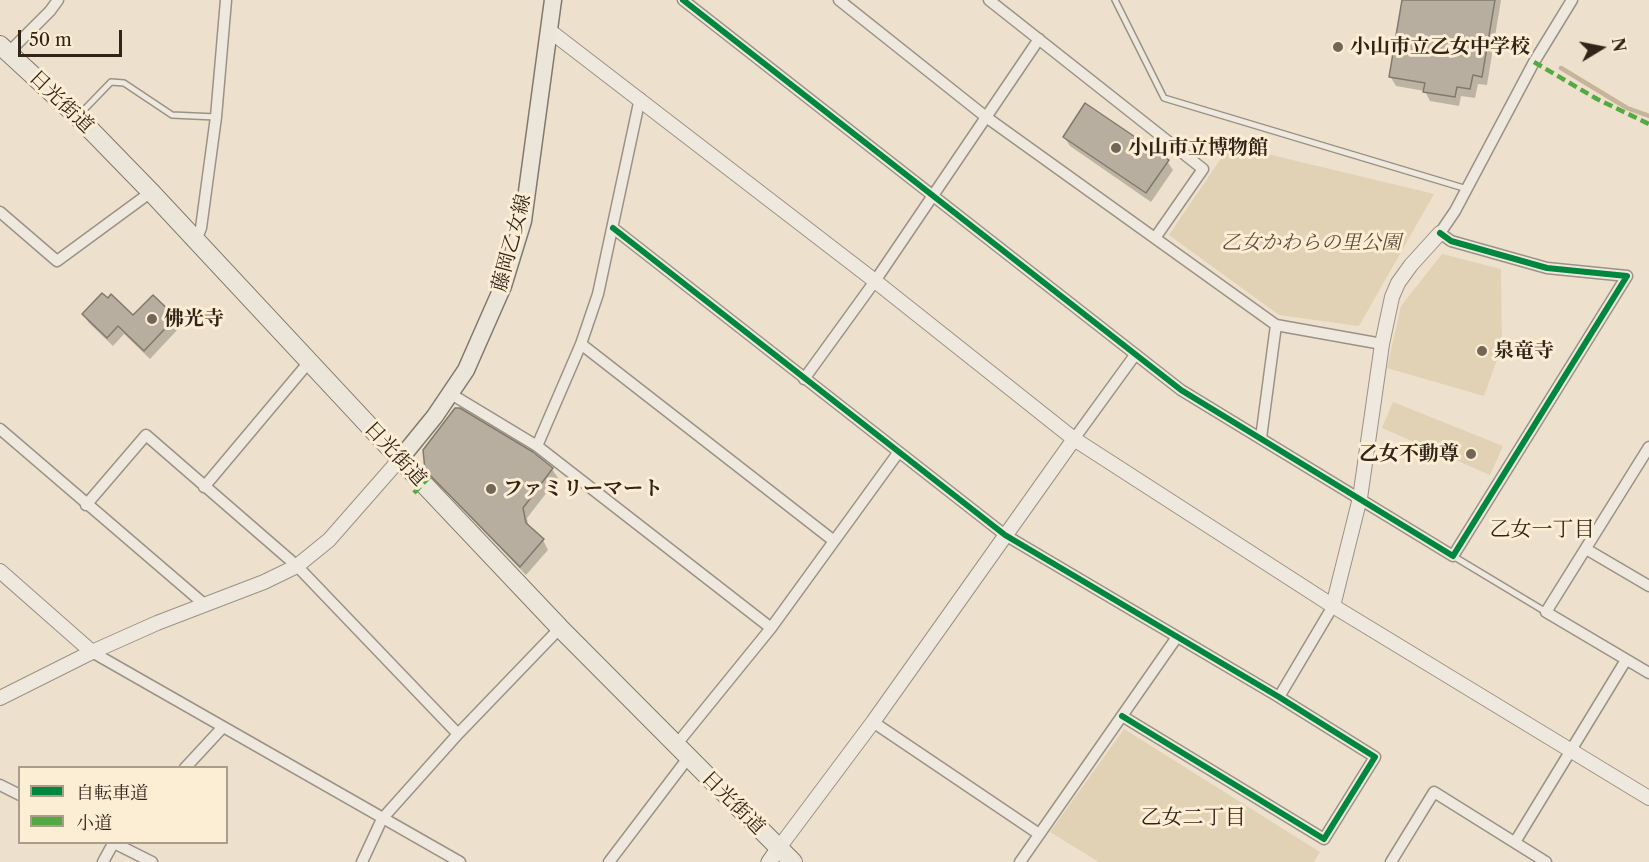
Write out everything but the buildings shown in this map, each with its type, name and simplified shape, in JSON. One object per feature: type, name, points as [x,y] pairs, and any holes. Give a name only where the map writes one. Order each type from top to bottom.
[{"type":"highway","name":"日光街道","points":[[4,48],[78,117],[151,192],[560,628],[682,751],[773,855],[793,862]]},
{"type":"main road","name":"藤岡乙女線","points":[[400,459],[451,394],[466,370],[503,286],[522,221],[553,0]]},
{"type":"street","points":[[4,48],[50,11],[58,0]]},
{"type":"street","points":[[196,240],[201,228],[216,117],[226,0]]},
{"type":"street","points":[[683,0],[1181,390],[1452,556],[1627,276],[1547,268],[1452,241],[1440,233]]},
{"type":"street","points":[[839,0],[986,117],[1276,325],[1382,344]]},
{"type":"street","points":[[988,0],[1203,169],[1155,238]]},
{"type":"street","points":[[1279,697],[1333,606],[1360,498],[1382,344],[1388,311],[1398,283],[1440,233],[1467,189],[1534,62],[1572,0]]},
{"type":"street","points":[[550,31],[640,98],[1074,439],[1333,606],[1649,798]]},
{"type":"street","points":[[804,379],[875,281],[1039,39]]},
{"type":"street","points":[[537,446],[581,344],[598,294],[640,98]]},
{"type":"street","points":[[0,212],[57,261],[151,192]]},
{"type":"street","points":[[612,228],[1005,535],[1279,697],[1375,757],[1324,839],[1122,716]]},
{"type":"street","points":[[1261,438],[1276,325]]},
{"type":"street","points":[[581,344],[834,541]]},
{"type":"street","points":[[773,855],[873,722],[1135,355]]},
{"type":"street","points":[[204,486],[309,362]]},
{"type":"street","points":[[451,394],[537,446],[771,628]]},
{"type":"street","points":[[0,429],[204,604]]},
{"type":"street","points":[[86,505],[146,435],[297,566],[458,734]]},
{"type":"street","points":[[1649,447],[1546,612],[1649,673]]},
{"type":"street","points":[[609,862],[682,751],[898,453]]},
{"type":"street","points":[[0,698],[92,652],[204,604],[264,582],[297,566],[329,540],[400,459]]},
{"type":"street","points":[[1586,549],[1649,586]]},
{"type":"street","points":[[0,571],[92,652],[460,862]]},
{"type":"street","points":[[362,862],[382,819],[458,734],[560,628]]},
{"type":"street","points":[[1020,862],[1177,637]]},
{"type":"street","points":[[1515,842],[1626,660]]},
{"type":"street","points":[[873,722],[1039,834]]},
{"type":"street","points":[[187,766],[223,727]]},
{"type":"street","points":[[0,785],[18,794]]},
{"type":"street","points":[[1391,862],[1434,792],[1546,862]]},
{"type":"street","points":[[103,862],[112,844]]},
{"type":"street","points":[[115,844],[152,862]]},
{"type":"lane","points":[[1115,0],[1164,98],[1467,189]]},
{"type":"lane","points":[[78,117],[111,82],[124,83],[172,115],[216,117]]},
{"type":"lane","points":[[1452,556],[1546,612]]},
{"type":"green space","name":"乙女かわらの里公園","points":[[1230,145],[1434,194],[1359,326],[1279,315],[1169,235]]},
{"type":"green space","points":[[1442,254],[1501,269],[1502,345],[1484,396],[1387,368],[1401,306]]},
{"type":"green space","points":[[1393,402],[1503,446],[1490,475],[1382,428]]},
{"type":"green space","points":[[1124,729],[1320,852],[1314,862],[1099,862],[1050,832]]},
{"type":"waterway","points":[[1561,68],[1627,108],[1649,116]]},
{"type":"marked path","points":[[1534,62],[1597,99],[1649,124]]},
{"type":"marked path","points":[[414,493],[432,474]]},
{"type":"cycle path","points":[[683,0],[1181,390],[1453,556],[1627,276],[1547,268],[1451,241],[1440,233]]},
{"type":"cycle path","points":[[613,228],[1005,535],[1279,697],[1375,757],[1324,839],[1122,716]]},
{"type":"place","name":"小山市立乙女中学校","points":[[1338,47]]},
{"type":"place","name":"小山市立博物館","points":[[1116,148]]},
{"type":"place","name":"佛光寺","points":[[152,319]]},
{"type":"place","name":"泉竜寺","points":[[1482,351]]},
{"type":"place","name":"乙女不動尊","points":[[1471,454]]},
{"type":"place","name":"ファミリーマート","points":[[491,489]]},
{"type":"district","name":"乙女一丁目","points":[[1542,530]]},
{"type":"district","name":"乙女二丁目","points":[[1193,818]]}]
